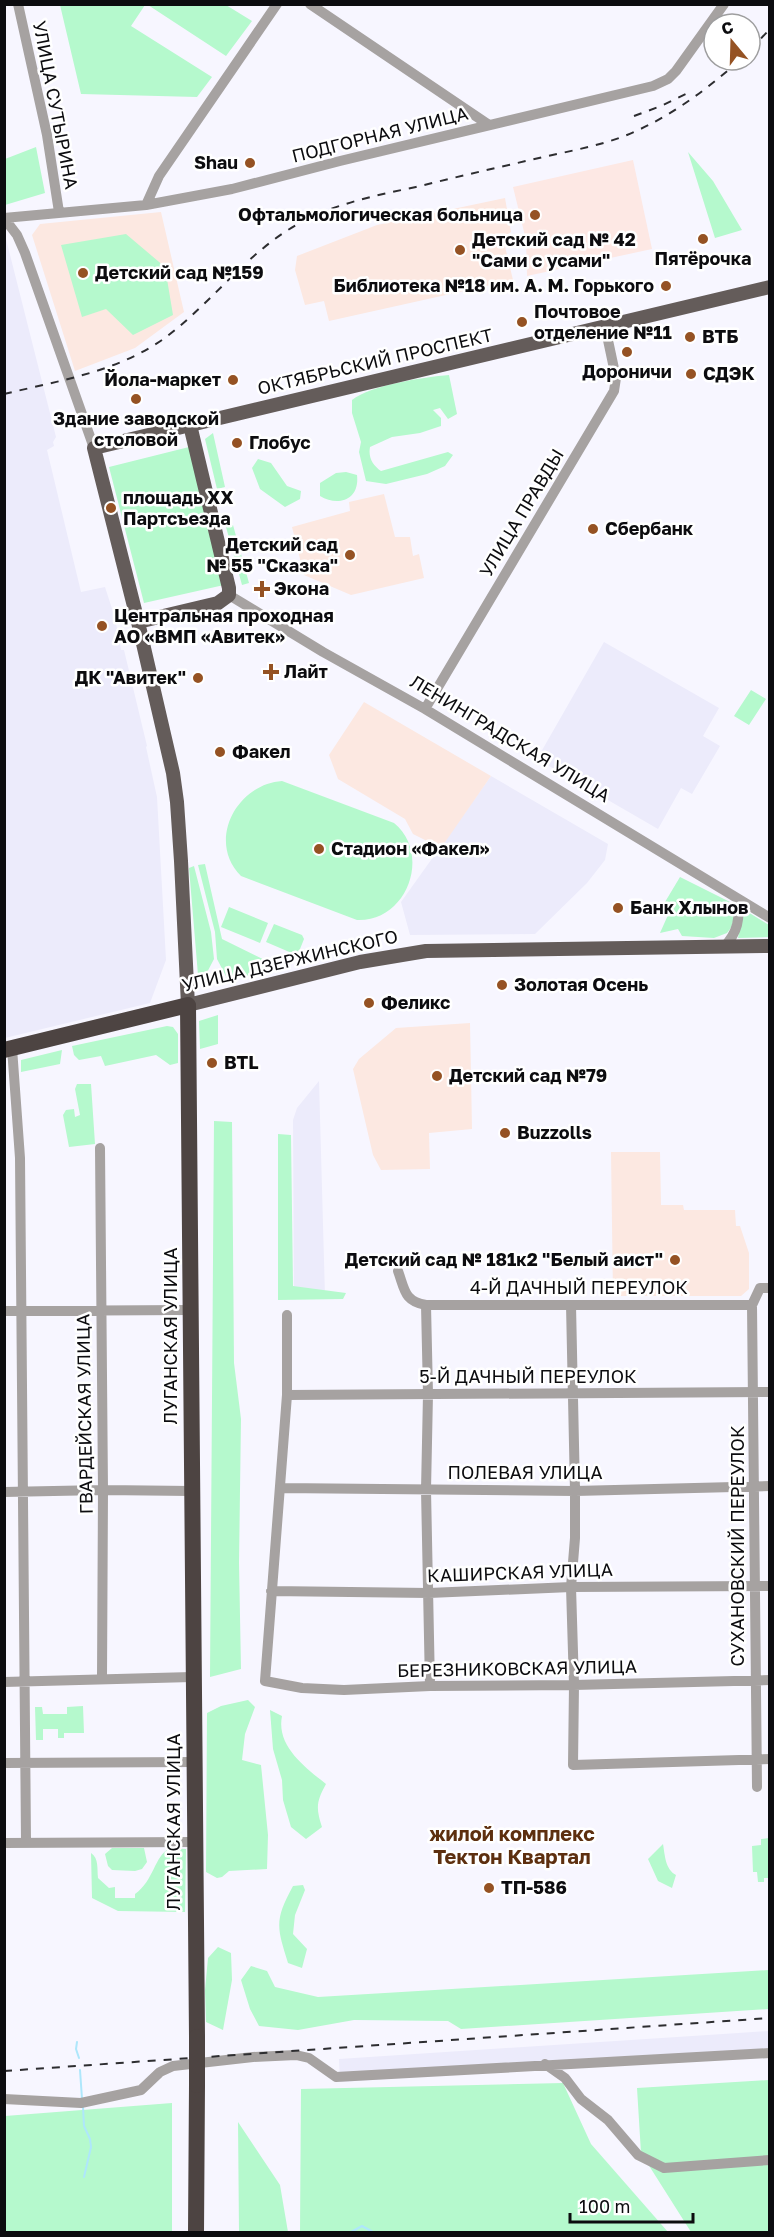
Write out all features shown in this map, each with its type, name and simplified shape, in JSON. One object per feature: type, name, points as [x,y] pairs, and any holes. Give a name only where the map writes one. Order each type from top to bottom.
[{"type":"highway","name":"УЛИЦА ДЗЕРЖИНСКОГО","points":[[8,1049],[188,1005]]},
{"type":"highway","name":"ЛУГАНСКАЯ УЛИЦА","points":[[188,1005],[193,1842],[197,2085],[196,2232]]},
{"type":"main road","name":"ОКТЯБРЬСКИЙ ПРОСПЕКТ","points":[[94,448],[770,287]]},
{"type":"main road","points":[[138,622],[218,603],[229,595],[190,425]]},
{"type":"main road","name":"ЛУГАНСКАЯ УЛИЦА","points":[[94,448],[138,622],[177,802],[188,1005]]},
{"type":"main road","name":"УЛИЦА ДЗЕРЖИНСКОГО","points":[[188,1005],[360,962],[426,951],[770,946]]},
{"type":"street","name":"УЛИЦА СУТЫРИНА","points":[[18,4],[47,135],[59,212]]},
{"type":"street","points":[[146,205],[159,176],[277,4]]},
{"type":"street","points":[[310,4],[489,125]]},
{"type":"street","name":"ПОДГОРНАЯ УЛИЦА","points":[[4,218],[146,205],[232,189],[661,83],[676,71],[724,4]]},
{"type":"street","points":[[4,218],[17,235],[26,253],[94,448]]},
{"type":"street","name":"УЛИЦА ПРАВДЫ","points":[[425,709],[614,391],[616,378],[604,326]]},
{"type":"street","name":"ЛЕНИНГРАДСКАЯ УЛИЦА","points":[[229,595],[323,652],[425,709],[770,918]]},
{"type":"street","points":[[724,947],[736,930],[738,899]]},
{"type":"street","points":[[8,1049],[20,1158],[26,1842]]},
{"type":"street","name":"ГВАРДЕЙСКАЯ УЛИЦА","points":[[100,1148],[102,1679]]},
{"type":"street","points":[[398,1271],[407,1296],[413,1302],[426,1305],[428,1394],[426,1490],[430,1686]]},
{"type":"street","points":[[752,1305],[760,1288],[770,1288]]},
{"type":"street","name":"4-Й ДАЧНЫЙ ПЕРЕУЛОК","points":[[426,1305],[752,1305]]},
{"type":"street","points":[[572,1305],[575,1491],[575,1538],[571,1587],[574,1685],[573,1765],[770,1759]]},
{"type":"street","name":"СУХАНОВСКИЙ ПЕРЕУЛОК","points":[[752,1305],[754,1392],[752,1486],[757,1787]]},
{"type":"street","points":[[4,1311],[190,1310]]},
{"type":"street","points":[[271,1591],[287,1395],[287,1315]]},
{"type":"street","name":"5-Й ДАЧНЫЙ ПЕРЕУЛОК","points":[[287,1395],[770,1392]]},
{"type":"street","name":"ПОЛЕВАЯ УЛИЦА","points":[[280,1488],[575,1491],[770,1486]]},
{"type":"street","points":[[4,1492],[192,1491]]},
{"type":"street","name":"КАШИРСКАЯ УЛИЦА","points":[[271,1591],[429,1593],[571,1587],[770,1586]]},
{"type":"street","name":"БЕРЕЗНИКОВСКАЯ УЛИЦА","points":[[271,1591],[265,1681],[302,1688],[344,1690],[430,1686],[770,1680]]},
{"type":"street","points":[[4,1682],[192,1677]]},
{"type":"street","points":[[4,1763],[194,1762]]},
{"type":"street","points":[[4,1844],[193,1842]]},
{"type":"street","points":[[4,2099],[81,2103],[141,2090],[160,2072],[172,2066],[273,2056],[296,2055],[309,2058],[336,2077],[770,2053]]},
{"type":"street","points":[[545,2064],[565,2078],[581,2099],[608,2120],[638,2155],[664,2168],[770,2160]]},
{"type":"shaded area","points":[[633,160],[652,249],[527,276],[526,240],[513,187]]},
{"type":"shaded area","points":[[505,198],[511,232],[503,238],[513,280],[329,321],[324,301],[305,305],[295,270],[297,256],[377,225]]},
{"type":"shaded area","points":[[161,212],[184,312],[135,348],[75,371],[32,235],[40,224]]},
{"type":"shaded area","points":[[5,235],[56,437],[53,442],[54,446],[47,450],[81,592],[105,587],[115,618],[121,650],[124,650],[147,746],[157,797],[166,960],[150,1003],[5,1038]]},
{"type":"shaded area","points":[[384,494],[395,537],[410,537],[413,556],[419,554],[424,578],[351,595],[304,575],[292,527],[350,511],[349,502]]},
{"type":"shaded area","points":[[604,642],[719,708],[703,736],[720,746],[692,794],[681,788],[658,829],[537,759]]},
{"type":"shaded area","points":[[364,702],[491,776],[441,848],[413,834],[405,819],[338,779],[329,755]]},
{"type":"shaded area","points":[[491,776],[608,844],[605,860],[587,883],[535,934],[410,935],[401,902]]},
{"type":"shaded area","points":[[470,1023],[472,1129],[429,1133],[430,1169],[381,1170],[373,1155],[353,1069],[359,1059],[396,1028]]},
{"type":"shaded area","points":[[319,1081],[325,1296],[294,1296],[293,1120],[297,1108]]},
{"type":"shaded area","points":[[611,1152],[660,1152],[661,1205],[683,1205],[684,1210],[735,1210],[736,1226],[740,1226],[749,1253],[749,1289],[741,1296],[613,1296]]},
{"type":"shaded area","points":[[769,2031],[769,2054],[340,2082],[339,2059]]},
{"type":"green space","points":[[60,5],[145,5],[131,26],[212,77],[197,97],[81,94]]},
{"type":"green space","points":[[148,5],[226,5],[252,21],[226,56]]},
{"type":"green space","points":[[36,147],[45,193],[5,205],[5,159]]},
{"type":"green space","points":[[688,152],[713,181],[742,230],[715,238]]},
{"type":"green space","points":[[126,234],[165,267],[173,315],[133,335],[106,309],[82,317],[61,245]]},
{"type":"green space","points":[[449,375],[457,414],[448,419],[440,408],[433,410],[441,418],[441,426],[420,433],[392,437],[370,447],[372,461],[381,471],[448,452],[453,455],[445,466],[427,474],[386,484],[366,481],[359,452],[361,442],[352,413],[352,400],[384,386]]},
{"type":"green space","points":[[213,433],[225,487],[217,489],[205,439]]},
{"type":"green space","points":[[189,447],[224,585],[144,603],[109,467]]},
{"type":"green space","points":[[258,459],[271,463],[287,486],[301,491],[300,499],[285,507],[260,489],[252,468]]},
{"type":"green space","points":[[346,472],[357,475],[357,484],[351,496],[334,501],[320,496],[320,483],[336,473]]},
{"type":"green space","points":[[233,525],[249,583],[242,585],[226,527]]},
{"type":"green space","points":[[751,690],[766,699],[749,725],[734,716]]},
{"type":"green space","name":"Стадион «Факел»","points":[[282,781],[394,823],[405,836],[411,852],[412,868],[409,884],[401,898],[389,910],[375,918],[357,920],[241,876],[231,862],[226,847],[231,816],[252,792]]},
{"type":"green space","points":[[205,864],[222,939],[281,968],[228,980],[217,959],[215,932],[198,865]]},
{"type":"green space","points":[[194,866],[211,932],[214,959],[202,982],[198,975],[189,868]]},
{"type":"green space","points":[[680,877],[730,902],[733,918],[732,926],[727,933],[714,938],[682,936],[678,929],[660,933],[668,915],[665,902]]},
{"type":"green space","points":[[229,907],[268,923],[260,943],[221,927]]},
{"type":"green space","points":[[743,909],[769,925],[769,937],[738,938]]},
{"type":"green space","points":[[274,924],[302,935],[304,939],[298,954],[266,942]]},
{"type":"green space","points":[[218,1015],[218,1044],[200,1049],[199,1021]]},
{"type":"green space","points":[[167,1026],[173,1027],[178,1034],[178,1063],[170,1065],[156,1055],[105,1066],[101,1056],[79,1060],[74,1055],[72,1046]]},
{"type":"green space","points":[[62,1050],[60,1064],[21,1072],[21,1060]]},
{"type":"green space","points":[[77,1084],[91,1084],[95,1144],[69,1147],[63,1115],[66,1110],[74,1109],[75,1117],[80,1115],[75,1089]]},
{"type":"green space","points":[[214,1121],[232,1122],[234,1363],[241,1419],[239,1563],[241,1669],[210,1677]]},
{"type":"green space","points":[[278,1134],[291,1135],[293,1286],[346,1293],[343,1299],[278,1300]]},
{"type":"green space","points":[[248,1700],[255,1707],[245,1734],[242,1760],[261,1765],[268,1835],[267,1869],[229,1871],[217,1878],[206,1872],[207,1713],[221,1706]]},
{"type":"green space","points":[[83,1706],[84,1733],[64,1733],[64,1738],[58,1738],[58,1729],[43,1729],[43,1740],[36,1740],[35,1707],[42,1707],[43,1714],[67,1714],[67,1707]]},
{"type":"green space","points":[[270,1710],[282,1716],[283,1737],[294,1755],[326,1784],[318,1805],[322,1827],[306,1839],[291,1827],[283,1800],[282,1780],[273,1749]]},
{"type":"green space","points":[[769,1838],[769,1878],[764,1878],[764,1882],[758,1882],[757,1872],[753,1872],[752,1846],[761,1845],[761,1839]]},
{"type":"green space","points":[[663,1844],[668,1865],[676,1875],[672,1888],[658,1881],[648,1859]]},
{"type":"green space","points":[[112,1848],[144,1848],[147,1862],[142,1869],[135,1871],[112,1870],[108,1866],[105,1854]]},
{"type":"green space","points":[[170,1848],[186,1849],[185,1912],[118,1911],[92,1898],[91,1853],[96,1861],[98,1878],[109,1888],[115,1887],[115,1898],[135,1898],[135,1894],[146,1882],[160,1857]]},
{"type":"green space","points":[[303,1885],[305,1890],[295,1915],[293,1934],[307,1949],[302,1968],[288,1963],[281,1941],[279,1924],[280,1916],[293,1886]]},
{"type":"green space","points":[[218,1947],[231,1953],[232,1980],[223,2030],[206,2022],[205,1990],[208,1958]]},
{"type":"green space","points":[[251,1966],[267,1971],[275,1987],[318,1997],[769,1970],[769,2009],[461,2029],[448,2021],[354,2020],[298,2030],[259,2026],[250,2009],[241,1980]]},
{"type":"green space","points":[[769,2080],[769,2232],[691,2232],[641,2153],[637,2088]]},
{"type":"green space","points":[[563,2083],[591,2144],[668,2232],[300,2232],[301,2089]]},
{"type":"green space","points":[[172,2103],[172,2232],[5,2232],[5,2116]]},
{"type":"green space","points":[[238,2122],[280,2185],[288,2232],[239,2232]]},
{"type":"waterway","points":[[77,2042],[76,2049],[79,2058]]},
{"type":"waterway","points":[[80,2070],[82,2099]]},
{"type":"waterway","points":[[83,2107],[84,2126],[91,2147],[84,2177]]},
{"type":"waterway","points":[[351,2232],[362,2226],[373,2232]]},
{"type":"railway","points":[[762,37],[770,29]]},
{"type":"railway","points":[[4,394],[106,368],[144,351],[182,325],[273,240],[316,215],[365,198],[618,139],[672,112],[726,72]]},
{"type":"railway","points":[[634,116],[692,91]]},
{"type":"railway","points":[[4,2071],[770,2018]]},
{"type":"place","name":"Shau","points":[[250,163]]},
{"type":"place","name":"Офтальмологическая больница","points":[[535,215]]},
{"type":"place","name":"Пятёрочка","points":[[703,239]]},
{"type":"place","name":"Детский сад № 42 \"Сами с усами\"","points":[[460,250]]},
{"type":"place","name":"Детский сад №159","points":[[83,273]]},
{"type":"place","name":"Библиотека №18 им. А. М. Горького","points":[[666,286]]},
{"type":"place","name":"Почтовое отделение №11","points":[[522,322]]},
{"type":"place","name":"ВТБ","points":[[690,337]]},
{"type":"place","name":"Дороничи","points":[[627,352]]},
{"type":"place","name":"СДЭК","points":[[691,374]]},
{"type":"place","name":"Йола-маркет","points":[[233,380]]},
{"type":"place","name":"Здание заводской столовой","points":[[136,399]]},
{"type":"place","name":"Глобус","points":[[237,443]]},
{"type":"place","name":"площадь XX Партсъезда","points":[[111,508]]},
{"type":"place","name":"Сбербанк","points":[[593,529]]},
{"type":"place","name":"Детский сад № 55 \"Сказка\"","points":[[350,555]]},
{"type":"place","name":"Экона","points":[[262,589]]},
{"type":"place","name":"Центральная проходная АО «ВМП «Авитек»","points":[[102,626]]},
{"type":"place","name":"Лайт","points":[[271,672]]},
{"type":"place","name":"ДК \"Авитек\"","points":[[198,678]]},
{"type":"place","name":"Факел","points":[[220,752]]},
{"type":"place","name":"Стадион «Факел»","points":[[319,849]]},
{"type":"place","name":"Банк Хлынов","points":[[618,908]]},
{"type":"place","name":"Золотая Осень","points":[[502,985]]},
{"type":"place","name":"Феликс","points":[[369,1003]]},
{"type":"place","name":"BTL","points":[[212,1063]]},
{"type":"place","name":"Детский сад №79","points":[[437,1076]]},
{"type":"place","name":"Buzzolls","points":[[505,1133]]},
{"type":"place","name":"Детский сад № 181к2 \"Белый аист\"","points":[[675,1260]]},
{"type":"place","name":"ТП-586","points":[[489,1888]]},
{"type":"district","name":"жилой комплекс Тектон Квартал","points":[[512,1846]]}]
